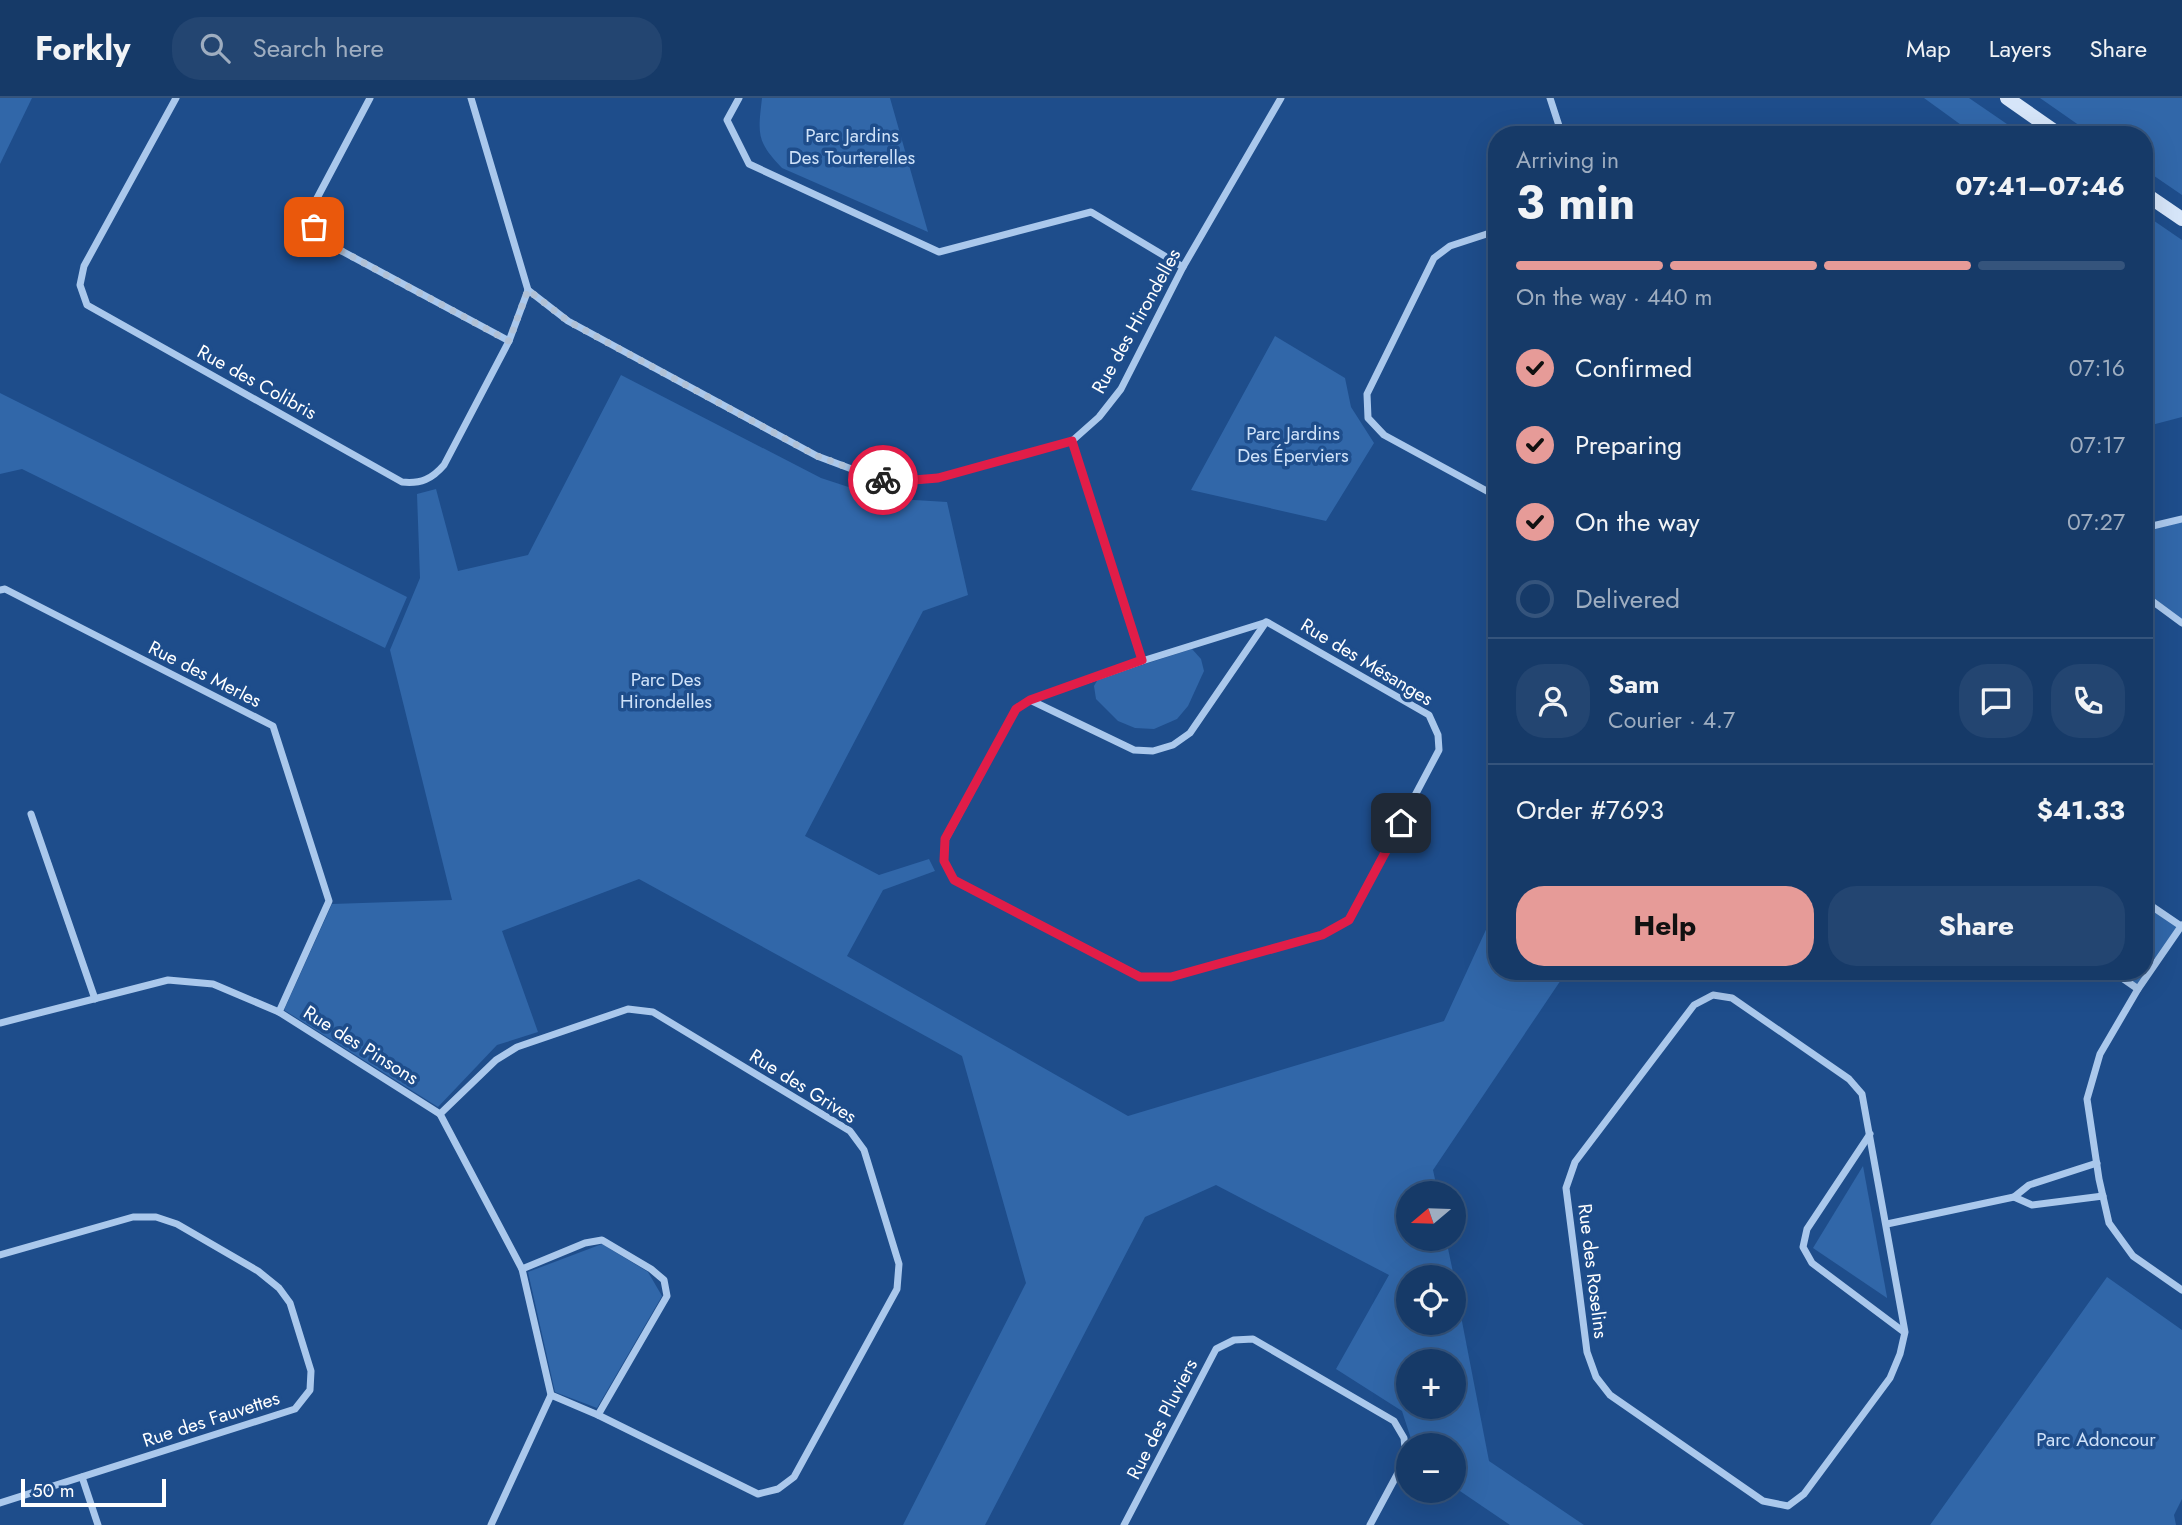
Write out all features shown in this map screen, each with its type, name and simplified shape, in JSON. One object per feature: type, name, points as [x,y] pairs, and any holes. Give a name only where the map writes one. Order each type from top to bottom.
[{"type":"street","name":"Rue des Colibris","points":[[176,98],[84,266],[80,285],[87,305],[401,482],[425,481],[444,465],[509,341],[528,290]]},
{"type":"street","points":[[370,98],[315,202],[314,227],[325,242],[509,341]]},
{"type":"street","points":[[471,98],[528,290]]},
{"type":"street","points":[[739,98],[727,120],[749,164],[939,252],[1091,212],[1183,267]]},
{"type":"street","name":"Rue des Hirondelles","points":[[528,290],[568,321],[817,456],[889,482],[938,478],[1072,441],[1099,417],[1121,389],[1183,267],[1281,98]]},
{"type":"street","points":[[2007,98],[2047,126]]},
{"type":"street","points":[[1552,100],[1559,126]]},
{"type":"street","points":[[2153,198],[2182,219]]},
{"type":"street","points":[[1488,234],[1450,246],[1434,258],[1367,394],[1368,418],[1384,435],[1488,492]]},
{"type":"street","points":[[1072,441],[1142,660]]},
{"type":"street","points":[[2153,526],[2182,519]]},
{"type":"street","name":"Rue des Merles","points":[[0,590],[5,589],[273,726],[329,901],[279,1012]]},
{"type":"street","points":[[2153,602],[2182,623]]},
{"type":"street","points":[[1030,700],[1134,750],[1153,751],[1173,745],[1190,733],[1267,622]]},
{"type":"street","name":"Rue des Mésanges","points":[[1267,622],[1429,715],[1438,735],[1439,750],[1349,920],[1322,935],[1171,977],[1140,977],[954,880],[944,861],[945,839],[1016,709],[1030,700],[1142,660],[1267,622]]},
{"type":"street","points":[[31,814],[95,999]]},
{"type":"street","points":[[2153,907],[2182,926],[2153,968]]},
{"type":"street","name":"Rue des Pinsons","points":[[0,1023],[168,980],[213,984],[279,1012],[440,1114],[522,1269],[551,1395]]},
{"type":"street","points":[[2125,980],[2138,989]]},
{"type":"street","points":[[2144,980],[2100,1054],[2087,1098],[2109,1223],[2133,1256],[2182,1290]]},
{"type":"street","name":"Rue des Roselins","points":[[1713,995],[1732,998],[1849,1079],[1862,1094],[1887,1224],[1905,1332],[1900,1354],[1891,1378],[1804,1494],[1788,1506],[1763,1501],[1610,1395],[1596,1377],[1587,1352],[1566,1188],[1575,1162],[1694,1005],[1713,995]]},
{"type":"street","name":"Rue des Grives","points":[[440,1114],[496,1060],[517,1047],[628,1009],[653,1012],[850,1131],[864,1150],[899,1264],[897,1289],[794,1477],[778,1489],[758,1494],[598,1415]]},
{"type":"street","points":[[1870,1134],[1807,1229],[1803,1247],[1812,1264],[1905,1332]]},
{"type":"street","points":[[1887,1224],[2014,1197],[2029,1185],[2097,1163]]},
{"type":"street","points":[[2014,1197],[2032,1205],[2103,1196]]},
{"type":"street","name":"Rue des Fauvettes","points":[[0,1255],[132,1217],[156,1217],[177,1224],[258,1271],[279,1289],[290,1303],[311,1371],[310,1390],[295,1409],[0,1503]]},
{"type":"street","points":[[491,1525],[551,1395],[598,1415],[667,1296],[664,1280],[603,1240],[585,1243],[522,1269]]},
{"type":"street","name":"Rue des Pluviers","points":[[1124,1525],[1216,1349],[1234,1340],[1253,1339],[1394,1421],[1404,1438],[1406,1458],[1370,1525]]},
{"type":"street","points":[[82,1477],[98,1525]]},
{"type":"green space","points":[[0,98],[32,98],[0,164]]},
{"type":"green space","name":"Parc Jardins Des Tourterelles","points":[[762,98],[890,98],[928,232],[782,168],[767,151],[761,136]]},
{"type":"green space","points":[[1924,98],[1969,98],[2010,126],[1963,126]]},
{"type":"green space","points":[[2040,98],[2182,98],[2182,195],[2153,175],[2153,126],[2080,126]]},
{"type":"green space","points":[[2153,220],[2182,240],[2182,417],[2153,425]]},
{"type":"green space","name":"Parc Jardins Des Éperviers","points":[[1275,336],[1345,378],[1351,407],[1374,443],[1326,521],[1191,490]]},
{"type":"green space","name":"Parc Des Hirondelles","points":[[621,375],[821,478],[882,498],[947,502],[968,595],[923,611],[805,836],[879,875],[929,859],[935,871],[883,890],[847,956],[1128,1116],[1444,1021],[1488,925],[1488,980],[1561,980],[1433,1170],[1435,1181],[1396,1181],[1396,1251],[1449,1251],[1451,1265],[1396,1265],[1396,1335],[1465,1335],[1489,1461],[1584,1525],[1510,1525],[1466,1495],[1466,1433],[1409,1433],[1405,1419],[1466,1419],[1466,1349],[1396,1349],[1396,1407],[1336,1369],[1389,1275],[1216,1185],[1145,1217],[985,1525],[903,1525],[1026,1283],[962,1056],[639,879],[502,931],[538,1032],[497,1045],[438,1107],[284,1010],[332,904],[452,900],[390,650],[420,578],[417,494],[436,489],[458,571],[528,555]]},
{"type":"green space","points":[[0,393],[407,597],[385,648],[22,469],[0,474]]},
{"type":"green space","points":[[2182,519],[2182,623],[2153,602],[2153,526]]},
{"type":"green space","points":[[1192,649],[1201,659],[1204,671],[1188,706],[1177,719],[1154,729],[1135,728],[1118,721],[1096,699],[1094,686],[1098,679]]},
{"type":"green space","points":[[2153,907],[2181,926],[2153,967]]},
{"type":"green space","points":[[2125,980],[2144,980],[2138,989]]},
{"type":"green space","points":[[1863,1166],[1887,1297],[1887,1298],[1813,1248]]},
{"type":"green space","points":[[602,1244],[648,1272],[662,1296],[597,1408],[555,1392],[528,1272]]},
{"type":"green space","name":"Parc Adoncour","points":[[2107,1277],[2182,1330],[2182,1499],[2174,1515],[2176,1525],[1930,1525]]},
{"type":"way so far","points":[[314,227],[325,242],[509,341],[528,290],[568,321],[817,456],[883,480]]},
{"type":"route","points":[[883,480],[889,482],[938,478],[1072,441],[1142,660],[1030,700],[1016,709],[945,839],[944,861],[954,880],[1140,977],[1171,977],[1322,935],[1349,920],[1401,823]]}]
